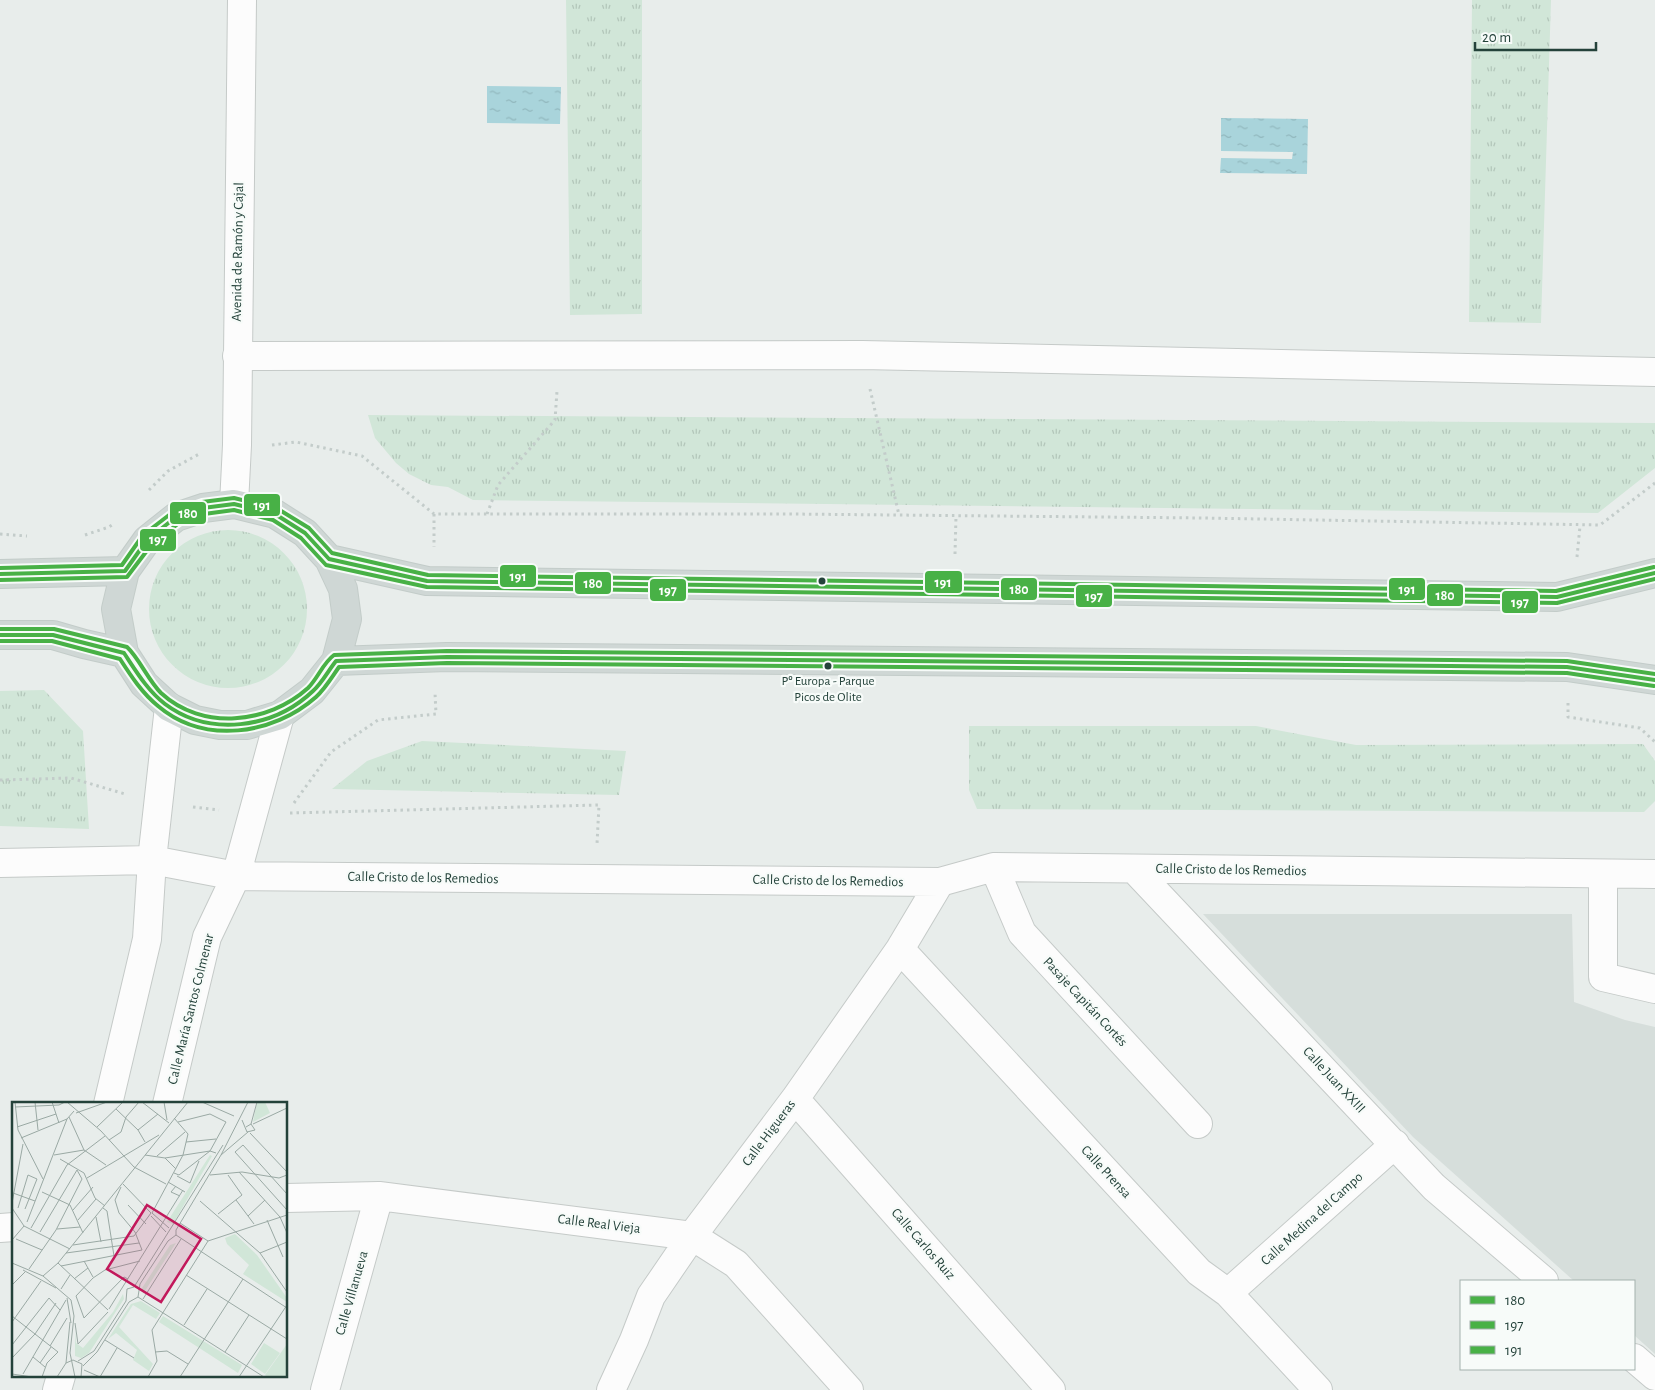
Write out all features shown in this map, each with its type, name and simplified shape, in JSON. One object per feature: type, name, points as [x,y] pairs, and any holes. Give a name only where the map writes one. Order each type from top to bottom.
[{"type":"main road","points":[[234,504],[275,514],[305,533],[329,559],[343,589],[347,619],[336,662],[312,691],[280,715],[247,725],[220,725],[195,720],[169,707],[144,684],[124,653],[116,609],[125,571],[147,540],[176,517],[203,508],[234,504]]},
{"type":"main road","points":[[329,559],[427,581],[1557,597],[1655,573]]},
{"type":"main road","points":[[0,574],[125,571]]},
{"type":"main road","points":[[0,635],[53,635],[124,653]]},
{"type":"main road","points":[[336,662],[447,658],[1567,667],[1655,680]]},
{"type":"street","name":"Avenida de Ramón y Cajal","points":[[234,504],[237,446],[242,0]]},
{"type":"street","points":[[237,356],[862,355],[1655,372]]},
{"type":"street","points":[[108,1102],[147,939],[152,860],[169,707]]},
{"type":"street","name":"Calle María Santos Colmenar","points":[[167,1102],[207,937],[236,876],[280,715]]},
{"type":"street","name":"Calle Cristo de los Remedios","points":[[0,863],[152,860],[236,876],[940,882],[994,866],[1603,875],[1655,874]]},
{"type":"street","name":"Pasaje Capitán Cortés","points":[[994,866],[1022,933],[1198,1124]]},
{"type":"street","name":"Calle Juan XXIII","points":[[1134,869],[1434,1187],[1543,1280]]},
{"type":"street","points":[[1603,875],[1603,977],[1655,989]]},
{"type":"street","name":"Calle Higueras","points":[[611,1390],[634,1340],[651,1296],[692,1236],[795,1099],[900,949],[940,882]]},
{"type":"street","name":"Calle Prensa","points":[[900,949],[1199,1272],[1228,1293],[1318,1390]]},
{"type":"street","name":"Calle Carlos Ruiz","points":[[795,1099],[1050,1390]]},
{"type":"street","name":"Calle Medina del Campo","points":[[1228,1293],[1395,1144]]},
{"type":"street","name":"Calle Real Vieja","points":[[288,1198],[379,1196],[692,1236],[736,1264],[849,1390]]},
{"type":"street","name":"Calle Villanueva","points":[[324,1390],[379,1196]]},
{"type":"street","points":[[1635,1359],[1655,1376]]},
{"type":"path","points":[[862,355],[900,515]]},
{"type":"path","points":[[488,514],[498,485],[555,420],[560,356]]},
{"type":"path","points":[[148,492],[168,471],[215,444],[237,446],[278,445],[296,442],[362,456],[434,514],[900,515],[1600,525],[1655,484]]},
{"type":"path","points":[[83,536],[109,528],[116,522]]},
{"type":"path","points":[[0,534],[34,536]]},
{"type":"path","points":[[0,780],[71,778],[158,803],[254,814],[599,805],[595,879]]},
{"type":"shaded area","points":[[1203,914],[1572,914],[1574,1002],[1625,1020],[1655,1027],[1655,1354],[1635,1336],[1635,1280],[1573,1280],[1413,1137]]},
{"type":"green space","points":[[566,0],[642,0],[642,314],[570,315]]},
{"type":"green space","points":[[1472,0],[1551,0],[1541,323],[1469,322]]},
{"type":"green space","points":[[368,415],[1655,423],[1655,468],[1598,513],[473,500],[448,487],[431,485],[409,474],[396,463],[375,438]]},
{"type":"green space","points":[[228,530],[258,536],[284,553],[301,579],[307,609],[301,639],[284,665],[258,682],[228,688],[198,682],[172,665],[155,639],[149,609],[155,579],[172,553],[198,536]]},
{"type":"green space","points":[[44,690],[83,731],[89,829],[0,826],[0,691]]},
{"type":"green space","points":[[969,726],[1256,726],[1356,745],[1643,744],[1655,761],[1655,801],[1644,812],[977,809],[969,790]]},
{"type":"green space","points":[[422,741],[626,751],[619,795],[332,789],[367,761]]},
{"type":"water","points":[[487,86],[561,87],[560,124],[487,123]]},
{"type":"water","points":[[1221,118],[1308,119],[1307,174],[1220,173],[1221,158],[1292,159],[1293,152],[1221,151]]},
{"type":"transit line","name":"191","points":[[0,568],[122,565],[143,535],[173,512],[202,502],[234,498],[278,509],[309,528],[332,553],[428,575],[1556,591],[1654,567]]},
{"type":"transit line","name":"180","points":[[0,574],[125,571],[147,540],[176,517],[203,508],[234,504],[275,514],[305,533],[329,559],[427,581],[1557,597],[1655,573]]},
{"type":"transit line","name":"197","points":[[0,580],[127,577],[152,544],[179,523],[204,514],[234,510],[273,520],[301,538],[326,565],[427,587],[1557,603],[1655,579]]},
{"type":"transit line","name":"191","points":[[0,629],[54,629],[127,647],[161,693],[177,705],[215,718],[255,715],[274,709],[292,700],[308,688],[334,655],[447,651],[1567,661],[1655,674]]},
{"type":"transit line","name":"180","points":[[0,635],[53,635],[124,653],[147,686],[165,704],[182,714],[201,721],[221,724],[260,721],[279,714],[297,704],[313,691],[336,661],[447,657],[1567,667],[1655,680]]},
{"type":"transit line","name":"197","points":[[0,641],[52,641],[120,659],[142,690],[158,706],[176,718],[196,726],[217,730],[259,727],[280,720],[299,710],[316,697],[339,667],[447,663],[1567,673],[1654,686]]},
{"type":"place","name":"Pº Europa - Parque Picos de Olite","points":[[828,666]]}]
